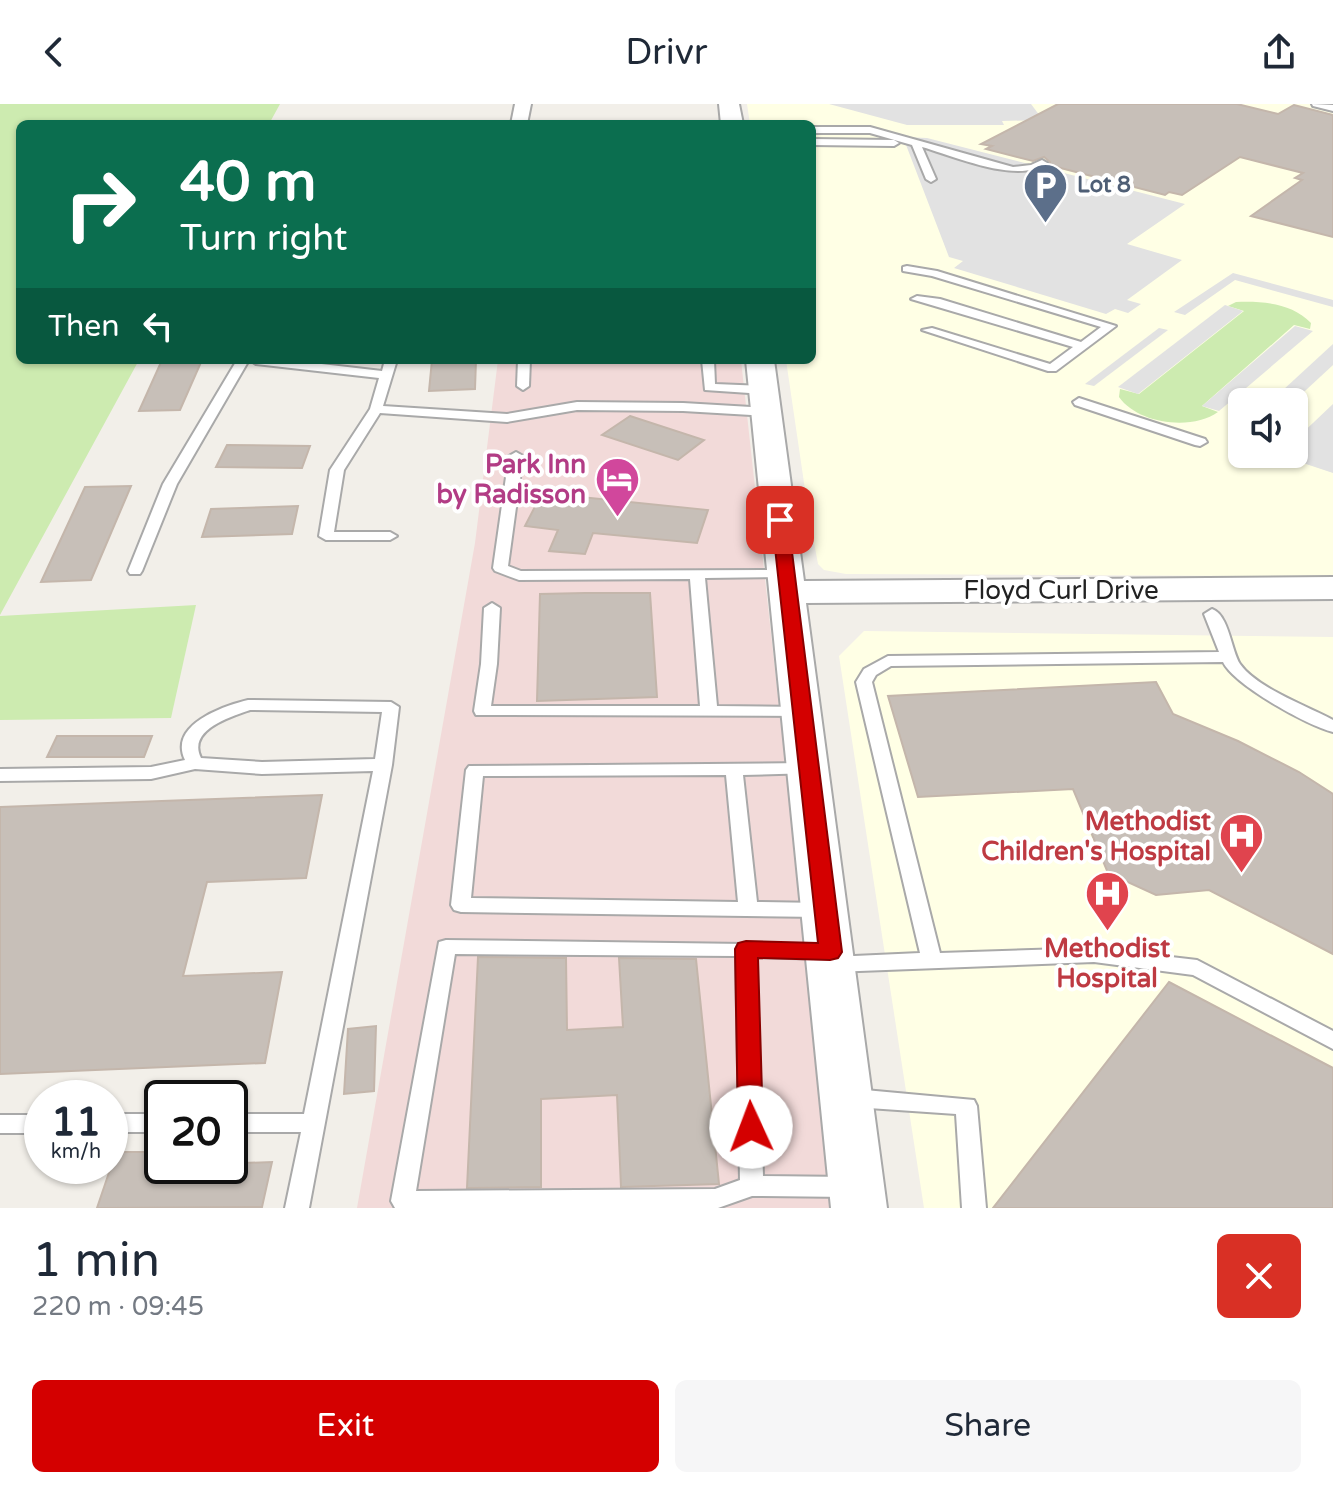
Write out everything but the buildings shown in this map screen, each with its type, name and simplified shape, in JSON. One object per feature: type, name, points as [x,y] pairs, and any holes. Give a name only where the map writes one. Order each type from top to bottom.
[{"type":"street","points":[[763,388],[858,1198]]},
{"type":"street","name":"Floyd Curl Drive","points":[[789,594],[1333,588]]},
{"type":"street","name":"Floyd Curl Drive","points":[[789,594],[1212,614],[1333,613]]},
{"type":"lane","points":[[1316,104],[1333,108]]},
{"type":"lane","points":[[816,130],[870,130],[1013,170],[1033,168],[1042,163]]},
{"type":"lane","points":[[816,142],[914,144]]},
{"type":"lane","points":[[914,144],[931,179]]},
{"type":"lane","points":[[907,269],[933,273],[1110,326],[1052,368],[928,330]]},
{"type":"lane","points":[[917,299],[936,301],[1083,346]]},
{"type":"lane","points":[[135,571],[170,484],[241,364]]},
{"type":"lane","points":[[290,364],[385,375]]},
{"type":"lane","points":[[389,364],[376,409],[337,470],[326,536],[390,536]]},
{"type":"lane","points":[[523,386],[524,364]]},
{"type":"lane","points":[[708,364],[709,387],[763,388]]},
{"type":"lane","points":[[376,409],[507,418],[577,406],[683,407],[763,388]]},
{"type":"lane","points":[[1079,402],[1200,442]]},
{"type":"lane","points":[[516,456],[500,568],[519,576],[697,575],[789,594]]},
{"type":"lane","points":[[697,575],[709,711]]},
{"type":"lane","points":[[492,608],[489,664],[482,711],[803,712]]},
{"type":"lane","points":[[1212,614],[1233,666],[1252,684],[1309,717],[1333,727]]},
{"type":"lane","points":[[932,961],[864,682],[870,672],[888,661],[1230,657]]},
{"type":"lane","points":[[195,763],[189,751],[190,740],[211,718],[248,705],[391,707],[383,765],[297,1208]]},
{"type":"lane","points":[[0,775],[151,773],[195,763],[262,768],[383,765]]},
{"type":"lane","points":[[734,769],[748,909]]},
{"type":"lane","points":[[809,769],[475,770],[461,905],[748,909],[829,942],[932,961],[1094,955],[1197,968],[1333,1041]]},
{"type":"lane","points":[[829,942],[746,949],[446,947],[403,1201],[715,1199],[752,1186],[858,1198]]},
{"type":"lane","points":[[746,949],[752,1186]]},
{"type":"lane","points":[[847,1098],[966,1106],[974,1208]]},
{"type":"lane","points":[[248,1123],[313,1123]]},
{"type":"lane","points":[[0,1124],[24,1124]]},
{"type":"shaded area","points":[[747,104],[1333,104],[1333,580],[1249,576],[846,574],[824,570],[818,564],[787,364],[816,364],[816,120],[749,120]]},
{"type":"shaded area","points":[[829,104],[1031,104],[1043,120],[1002,121],[1004,125],[907,125]]},
{"type":"shaded area","name":"Lot 8","points":[[903,137],[927,138],[1185,204],[1127,244],[1182,260],[1127,300],[1141,304],[1128,313],[1115,309],[1106,314],[954,268],[963,261],[949,257]]},
{"type":"shaded area","points":[[1233,273],[1333,300],[1333,307],[1235,280],[1185,315],[1174,312]]},
{"type":"shaded area","points":[[1225,305],[1243,311],[1138,394],[1118,387]]},
{"type":"shaded area","points":[[1295,326],[1313,331],[1246,388],[1228,388],[1228,403],[1219,411],[1202,406]]},
{"type":"shaded area","points":[[1159,328],[1168,330],[1094,386],[1085,384]]},
{"type":"shaded area","points":[[1333,344],[1333,365],[1308,388],[1285,388]]},
{"type":"shaded area","points":[[497,364],[741,364],[834,1208],[357,1208],[475,543]]},
{"type":"shaded area","points":[[1333,404],[1333,473],[1308,465],[1308,428]]},
{"type":"shaded area","name":"Methodist Hospital","points":[[864,631],[1333,637],[1333,1208],[924,1208],[839,656]]},
{"type":"green space","points":[[0,104],[280,104],[271,120],[16,120],[16,364],[137,364],[0,615]]},
{"type":"green space","points":[[1236,302],[1286,307],[1311,323],[1310,329],[1294,325],[1202,406],[1218,412],[1207,418],[1180,423],[1152,419],[1128,406],[1119,397],[1120,389],[1139,394],[1244,311],[1228,306]]},
{"type":"green space","points":[[196,605],[171,718],[0,720],[0,616]]},
{"type":"place","name":"Lot 8","points":[[1046,224]]},
{"type":"place","name":"Park Inn by Radisson","points":[[617,518]]},
{"type":"place","name":"Methodist Children's Hospital","points":[[1242,875]]},
{"type":"place","name":"Methodist Hospital","points":[[1107,932]]},
{"type":"route","points":[[751,1127],[746,949],[830,952],[780,520]]}]
